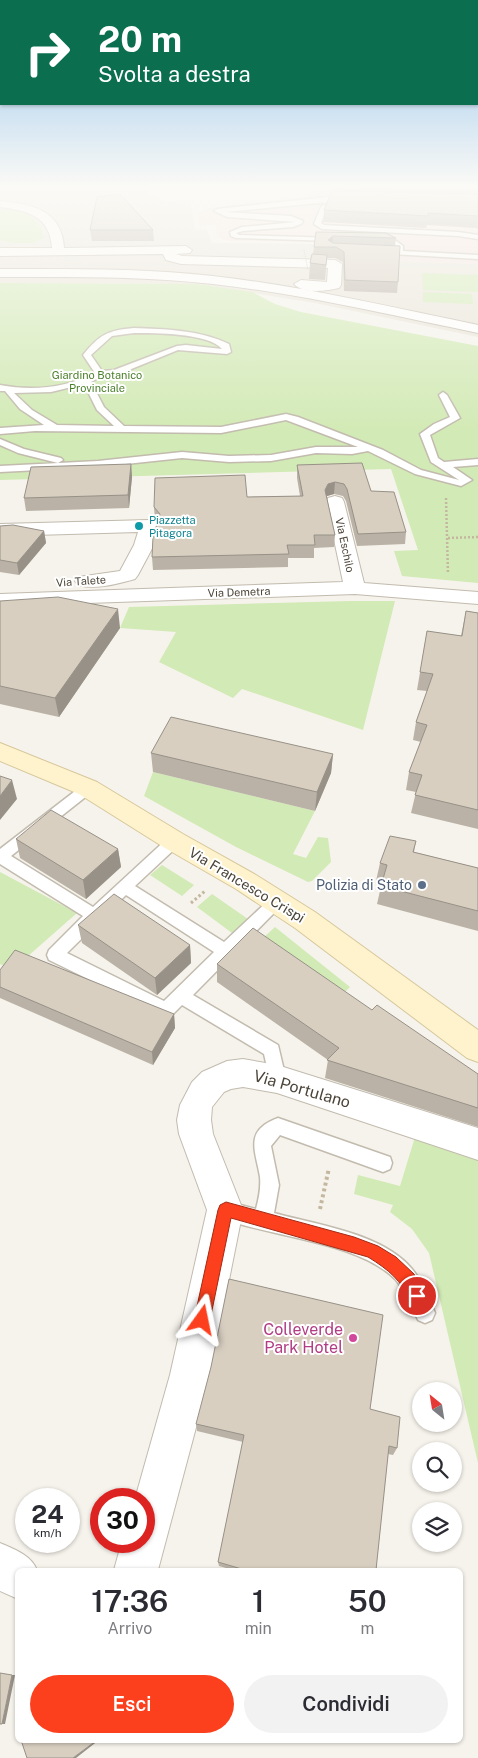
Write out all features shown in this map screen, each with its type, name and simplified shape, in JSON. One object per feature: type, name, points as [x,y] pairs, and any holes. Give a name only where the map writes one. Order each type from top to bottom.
[{"type":"main road","name":"Via Francesco Crispi","points":[[0,751],[88,788],[305,920],[478,1048]]},
{"type":"street","points":[[235,283],[272,280],[328,287],[336,283],[335,270]]},
{"type":"street","points":[[0,273],[144,274],[235,283],[312,296],[478,329]]},
{"type":"street","name":"Via Eschilo","points":[[335,502],[354,588]]},
{"type":"street","name":"Via Talete","points":[[0,530],[149,526],[144,545],[128,574],[110,580],[0,584]]},
{"type":"street","name":"Via Demetra","points":[[0,600],[354,588],[478,598]]},
{"type":"street","name":"Via Portulano","points":[[226,1210],[196,1134],[194,1120],[196,1105],[203,1092],[213,1082],[227,1075],[243,1072],[277,1079],[478,1144]]},
{"type":"street","points":[[137,1568],[190,1375],[226,1210]]},
{"type":"street","points":[[0,1565],[15,1575]]},
{"type":"lane","points":[[4,389],[47,389],[87,382],[100,374],[116,372],[177,348],[186,347],[227,352],[226,346],[216,339],[197,335],[127,330],[116,332],[105,336],[87,355],[89,362],[96,367],[100,374]]},
{"type":"lane","points":[[87,382],[100,408],[122,429]]},
{"type":"lane","points":[[4,389],[20,406],[57,429]]},
{"type":"lane","points":[[443,395],[455,418],[425,434],[434,460],[465,482]]},
{"type":"lane","points":[[0,431],[57,429],[221,430],[286,418],[295,419],[368,448],[418,472],[465,482]]},
{"type":"lane","points":[[0,442],[21,451],[75,464]]},
{"type":"lane","points":[[0,469],[98,464],[182,455],[271,458],[316,450],[352,451],[368,448]]},
{"type":"lane","points":[[443,465],[478,462]]},
{"type":"lane","points":[[88,788],[0,857],[94,915]]},
{"type":"lane","points":[[174,841],[94,915],[55,955],[166,1010],[276,902]]},
{"type":"lane","points":[[125,887],[225,952]]},
{"type":"lane","points":[[181,996],[272,1050],[277,1079]]},
{"type":"lane","points":[[263,1220],[270,1185],[261,1147],[266,1133],[278,1126],[382,1162]]},
{"type":"lane","points":[[226,1210],[354,1244],[373,1252],[390,1262],[409,1280],[425,1312]]},
{"type":"path","points":[[445,595],[448,580],[446,494],[453,486],[465,482]]},
{"type":"path","points":[[448,538],[478,537]]},
{"type":"path","points":[[173,918],[226,871]]},
{"type":"path","points":[[315,1234],[324,1185],[335,1146]]},
{"type":"shaded area","points":[[0,270],[478,270],[478,337],[315,303],[197,284],[0,283]]},
{"type":"green space","points":[[422,273],[478,275],[478,292],[423,290]]},
{"type":"green space","name":"Giardino Botanico Provinciale","points":[[0,283],[197,284],[252,292],[275,304],[301,312],[478,346],[478,583],[402,576],[394,551],[418,550],[391,469],[0,480]]},
{"type":"green space","points":[[423,292],[472,294],[473,304],[423,302]]},
{"type":"green space","points":[[395,601],[363,730],[242,689],[233,698],[159,662],[176,632],[120,628],[129,607]]},
{"type":"green space","points":[[153,772],[315,811],[293,854],[306,858],[318,837],[328,838],[331,862],[312,881],[308,882],[236,847],[144,796]]},
{"type":"green space","points":[[162,865],[194,885],[182,896],[150,875]]},
{"type":"green space","points":[[0,872],[77,913],[19,964],[14,971],[0,964]]},
{"type":"green space","points":[[212,894],[248,919],[232,933],[197,907]]},
{"type":"green space","points":[[275,927],[350,987],[333,1004],[252,948]]},
{"type":"green space","points":[[415,1137],[478,1156],[478,1463],[462,1394],[462,1382],[459,1382],[429,1253],[412,1229],[390,1212],[393,1205],[354,1194],[358,1175],[400,1186]]},
{"type":"building","points":[[345,270],[399,270],[398,282],[345,280]]},
{"type":"building","points":[[362,463],[371,491],[394,492],[406,532],[358,534],[347,489],[344,484],[335,482],[328,484],[325,490],[335,535],[314,535],[315,545],[287,545],[289,554],[152,557],[153,537],[160,514],[154,507],[155,478],[245,475],[247,497],[303,496],[297,465]]},
{"type":"building","points":[[131,464],[128,495],[24,498],[31,467]]},
{"type":"building","points":[[13,525],[44,531],[17,563],[0,560],[0,526]]},
{"type":"building","points":[[58,597],[118,609],[55,698],[0,686],[0,601]]},
{"type":"building","points":[[466,611],[478,613],[478,810],[415,795],[422,775],[409,772],[427,725],[416,722],[433,674],[420,672],[427,631],[462,636]]},
{"type":"building","points":[[171,717],[333,754],[317,792],[151,753]]},
{"type":"building","points":[[0,776],[12,780],[0,796]]},
{"type":"building","points":[[51,810],[118,849],[83,880],[16,839]]},
{"type":"building","points":[[390,836],[416,841],[413,852],[478,868],[478,911],[381,886],[387,865],[380,863]]},
{"type":"building","points":[[114,894],[190,945],[155,978],[78,925]]},
{"type":"building","points":[[253,928],[372,1010],[377,1005],[478,1074],[478,1108],[327,1060],[339,1048],[217,964]]},
{"type":"building","points":[[15,950],[174,1014],[152,1052],[0,987],[0,970]]},
{"type":"building","points":[[229,1279],[383,1315],[370,1409],[400,1417],[397,1448],[389,1446],[376,1568],[238,1568],[218,1562],[244,1435],[196,1424],[211,1367]]},
{"type":"building","points":[[0,1673],[12,1675],[2,1724],[0,1724]]},
{"type":"building","points":[[22,1743],[93,1743],[73,1758],[27,1758]]},
{"type":"place","name":"Piazzetta Pitagora","points":[[139,526]]},
{"type":"place","name":"Polizia di Stato","points":[[422,885]]},
{"type":"place","name":"Colleverde Park Hotel","points":[[353,1338]]},
{"type":"route","points":[[202,1320],[226,1210],[354,1244],[373,1252],[390,1262],[409,1280],[417,1296]]}]
